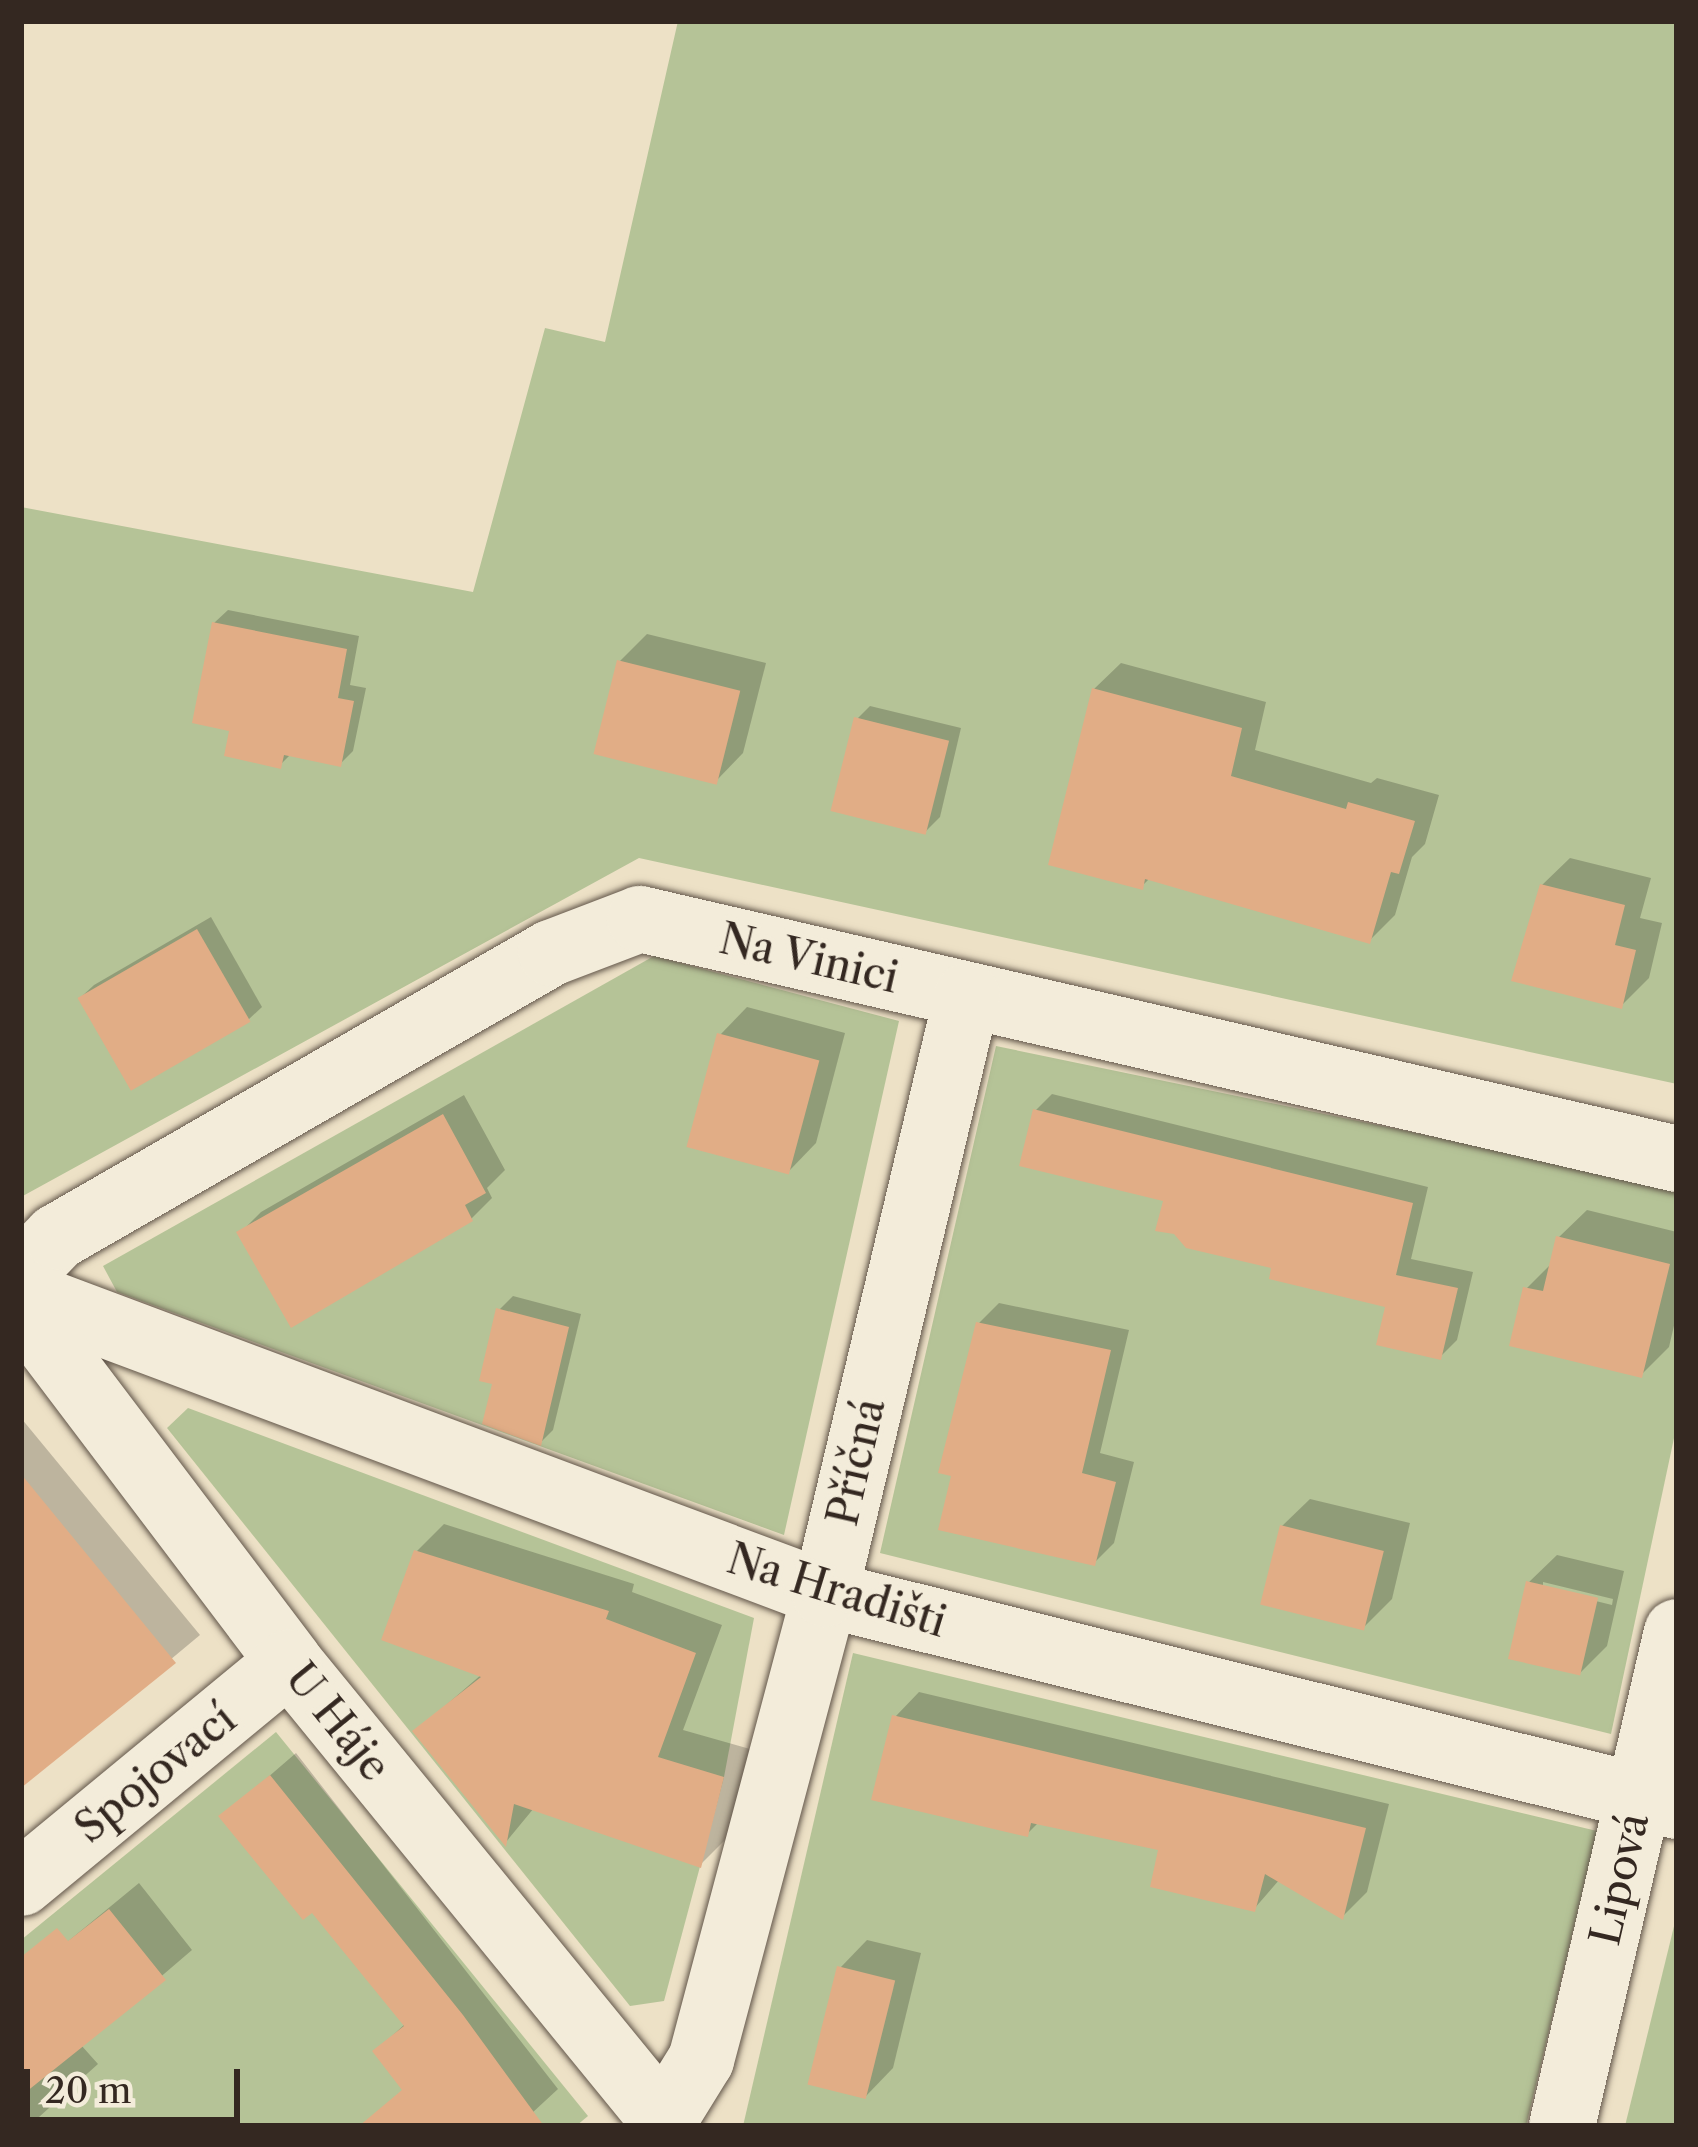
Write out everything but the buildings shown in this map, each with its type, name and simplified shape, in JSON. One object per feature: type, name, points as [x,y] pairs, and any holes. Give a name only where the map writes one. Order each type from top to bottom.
[{"type":"street","name":"Na Vinici","points":[[21,1274],[57,1237],[531,965],[640,919],[1677,1160]]},
{"type":"street","name":"Příčná","points":[[664,2125],[701,2060],[825,1594],[968,996]]},
{"type":"street","name":"Na Hradišti","points":[[21,1293],[825,1594],[1658,1801]]},
{"type":"street","name":"U Háje","points":[[21,1306],[289,1663],[664,2125]]},
{"type":"street","name":"Lipová","points":[[1562,2126],[1658,1801],[1677,1632]]},
{"type":"street","name":"Spojovací","points":[[21,1883],[289,1663]]},
{"type":"green space","points":[[678,21],[1677,21],[1677,1084],[639,858],[21,1197],[21,507],[473,592],[545,328],[605,342]]},
{"type":"green space","points":[[654,956],[899,1021],[784,1535],[117,1292],[103,1266]]},
{"type":"green space","points":[[996,1046],[1677,1187],[1677,1424],[1611,1734],[880,1553]]},
{"type":"green space","points":[[188,1408],[754,1618],[724,1777],[664,2001],[630,2006],[167,1428]]},
{"type":"green space","points":[[853,1653],[1597,1831],[1526,2126],[743,2126]]},
{"type":"green space","points":[[276,1732],[588,2116],[576,2126],[21,2126],[21,1940]]},
{"type":"green space","points":[[1677,1914],[1677,2126],[1625,2126]]}]
